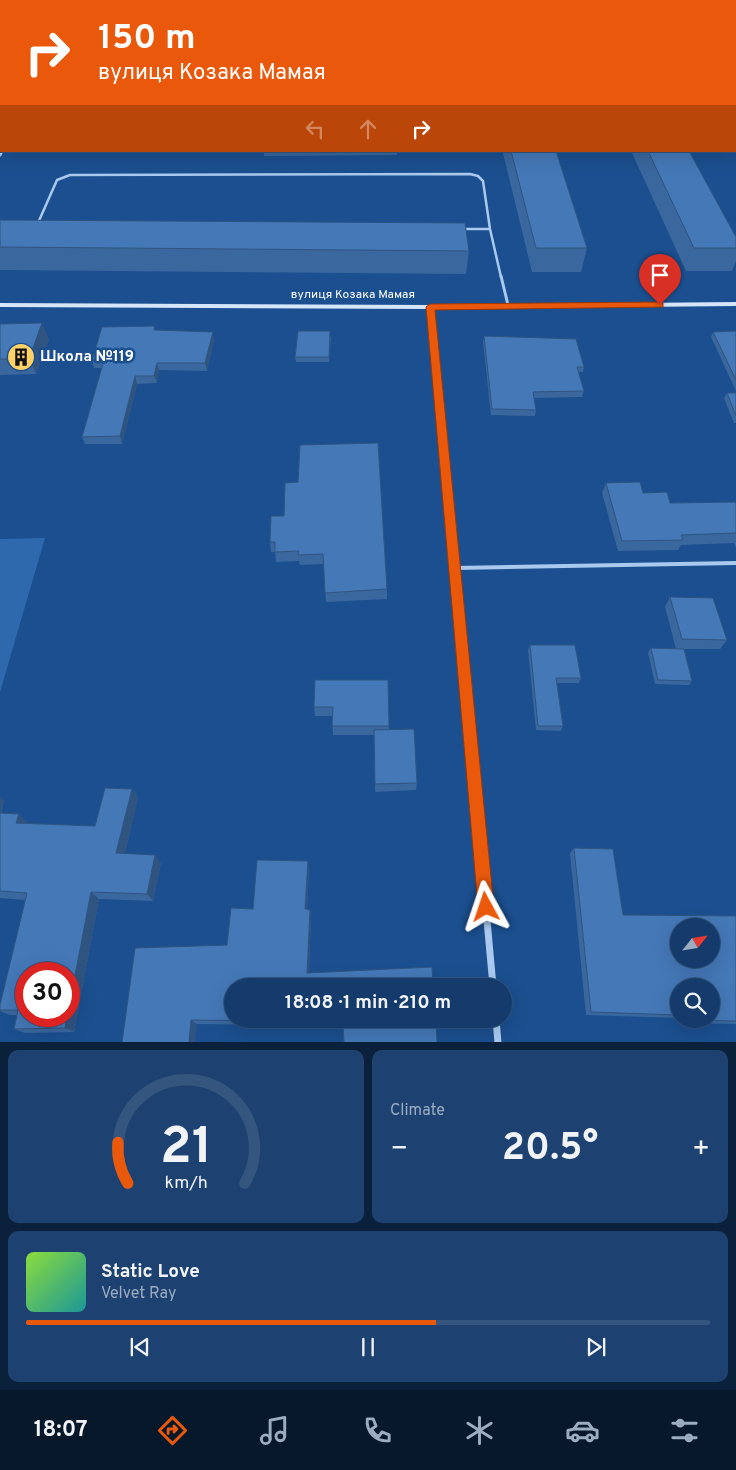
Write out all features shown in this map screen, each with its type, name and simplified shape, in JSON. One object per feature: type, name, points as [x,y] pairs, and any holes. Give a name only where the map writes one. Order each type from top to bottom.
[{"type":"street","name":"вулиця Козака Мамая","points":[[0,305],[430,307],[736,304]]},
{"type":"street","points":[[430,307],[492,978]]},
{"type":"street","points":[[497,1028],[498,1042]]},
{"type":"lane","points":[[40,229],[38,223],[57,180],[70,175],[470,174],[478,176],[483,180],[490,229],[508,305]]},
{"type":"lane","points":[[460,229],[490,229]]},
{"type":"lane","points":[[455,568],[736,563]]},
{"type":"shaded area","points":[[45,538],[0,692],[0,539]]},
{"type":"building","points":[[511,152],[556,152],[587,248],[536,248]]},
{"type":"building","points":[[648,152],[690,152],[736,237],[736,248],[694,248]]},
{"type":"building","points":[[0,220],[465,223],[469,251],[0,247]]},
{"type":"building","points":[[42,323],[29,359],[0,359],[0,324]]},
{"type":"building","points":[[155,326],[154,330],[213,332],[205,363],[157,363],[154,376],[135,376],[120,436],[82,437],[104,360],[92,360],[102,327]]},
{"type":"building","points":[[298,331],[330,331],[329,357],[295,357]]},
{"type":"building","points":[[736,331],[736,380],[713,332]]},
{"type":"building","points":[[484,336],[576,339],[584,367],[577,367],[584,391],[533,392],[536,410],[492,409]]},
{"type":"building","points":[[727,393],[736,393],[736,416]]},
{"type":"building","points":[[378,443],[387,589],[325,593],[323,554],[298,555],[299,551],[275,552],[275,542],[270,542],[271,516],[284,516],[285,483],[298,482],[300,445]]},
{"type":"building","points":[[640,482],[643,493],[667,492],[670,503],[736,502],[736,533],[681,535],[683,540],[622,541],[606,483]]},
{"type":"building","points":[[670,597],[713,598],[727,640],[682,639]]},
{"type":"building","points":[[530,645],[575,645],[581,678],[556,678],[563,726],[538,726]]},
{"type":"building","points":[[651,648],[684,649],[692,681],[658,680]]},
{"type":"building","points":[[315,680],[388,680],[389,726],[332,726],[333,707],[314,707]]},
{"type":"building","points":[[414,729],[417,783],[375,784],[374,730]]},
{"type":"building","points":[[105,788],[132,789],[116,853],[155,855],[147,894],[91,892],[78,962],[15,962],[15,1010],[0,1010],[27,893],[0,891],[0,813],[19,814],[16,823],[95,826]]},
{"type":"building","points":[[574,848],[613,849],[623,915],[736,916],[736,1021],[720,1021],[720,978],[670,978],[670,1015],[591,1012]]},
{"type":"building","points":[[257,860],[308,861],[305,909],[310,910],[307,973],[432,967],[433,978],[224,978],[224,1020],[191,1020],[189,1042],[122,1042],[135,948],[227,945],[231,908],[253,909]]},
{"type":"building","points":[[15,1024],[15,1027],[65,1027],[65,1028],[14,1029]]},
{"type":"building","points":[[343,1028],[436,1028],[437,1042],[344,1042]]},
{"type":"place","name":"Школа №119","points":[[21,357]]},
{"type":"route","points":[[486,907],[430,307],[660,305]]}]
